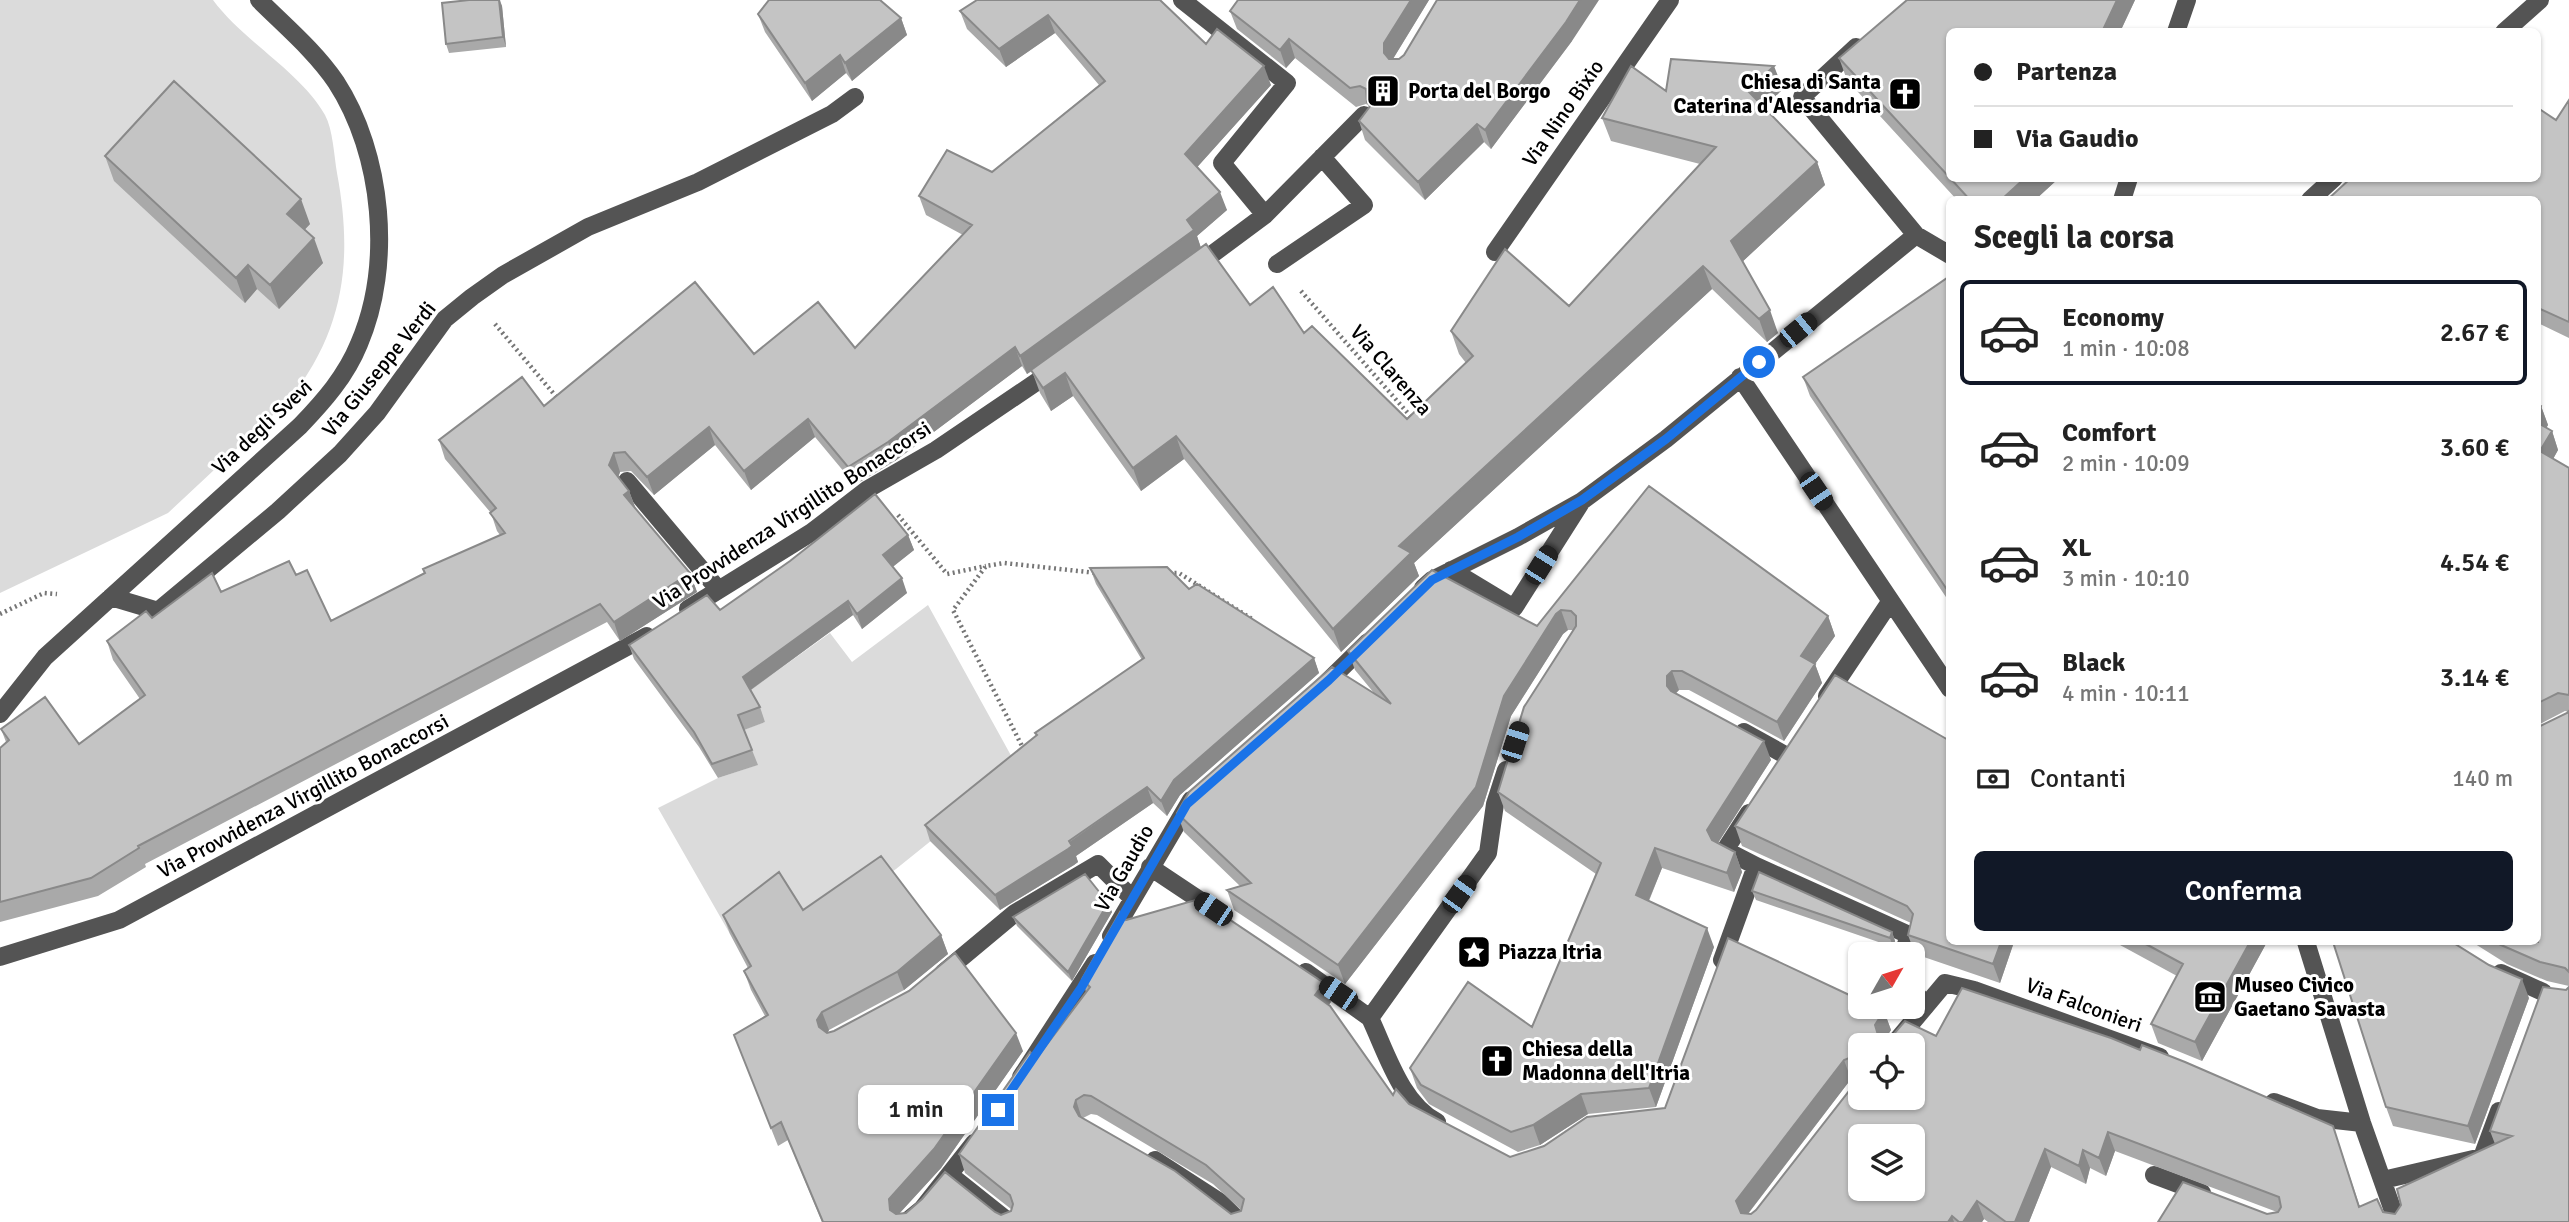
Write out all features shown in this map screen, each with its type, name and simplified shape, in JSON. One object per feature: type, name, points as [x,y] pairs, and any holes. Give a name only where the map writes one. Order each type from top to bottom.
[{"type":"street","name":"Via degli Svevi","points":[[0,714],[45,657],[300,426],[333,391],[359,345],[374,300],[377,211],[369,160],[353,115],[335,82],[308,47],[259,0]]},
{"type":"street","points":[[1182,0],[1287,83],[1222,163],[1265,215]]},
{"type":"street","name":"Via Nino Bixio","points":[[1495,252],[1670,0]]},
{"type":"street","points":[[2177,28],[2187,0]]},
{"type":"street","points":[[2508,28],[2540,0]]},
{"type":"street","points":[[1869,35],[1802,97],[1916,235],[1946,253]]},
{"type":"street","name":"Via Giuseppe Verdi","points":[[111,597],[158,611],[340,454],[377,413],[445,319],[503,275],[588,227],[698,181],[832,114],[855,97]]},
{"type":"street","points":[[1180,278],[1265,215],[1364,115]]},
{"type":"street","points":[[1277,264],[1364,205],[1322,157]]},
{"type":"street","points":[[2314,196],[2330,182]]},
{"type":"street","points":[[1413,598],[1432,580],[1518,537],[1582,500],[1666,439],[1916,235]]},
{"type":"street","name":"Via Provvidenza Virgillito Bonaccorsi","points":[[0,957],[118,919],[627,650],[718,589],[812,532],[847,503],[936,450],[1073,358]]},
{"type":"street","points":[[1740,377],[1946,683]]},
{"type":"street","points":[[627,481],[718,589]]},
{"type":"street","points":[[1451,570],[1514,608],[1582,500]]},
{"type":"street","points":[[1817,712],[1890,602]]},
{"type":"street","points":[[1309,698],[1384,627]]},
{"type":"street","points":[[1730,725],[1787,755]]},
{"type":"street","points":[[1370,1018],[1488,853],[1495,804],[1510,757]]},
{"type":"street","name":"Via Gaudio","points":[[1014,1088],[1081,988],[1187,804],[1208,786]]},
{"type":"street","points":[[1760,797],[1725,850],[1909,935],[1907,942]]},
{"type":"street","points":[[931,982],[1015,913],[1098,864],[1132,898]]},
{"type":"street","points":[[1714,979],[1756,866]]},
{"type":"street","points":[[1150,867],[1227,919]]},
{"type":"street","points":[[2307,945],[2362,1123],[2397,1222]]},
{"type":"street","points":[[2482,961],[2546,997]]},
{"type":"street","points":[[1294,963],[1370,1018],[1408,1096],[1420,1113],[1457,1132]]},
{"type":"street","name":"Via Falconieri","points":[[1903,1033],[1945,983],[2103,1035],[2179,1064]]},
{"type":"street","points":[[2254,1094],[2317,1118],[2362,1123]]},
{"type":"street","points":[[2383,1180],[2482,1157],[2505,1094]]},
{"type":"street","points":[[906,1222],[922,1209],[982,1132]]},
{"type":"street","points":[[1138,1150],[1184,1176],[1220,1202],[1240,1222]]},
{"type":"street","points":[[950,1175],[1009,1222]]},
{"type":"street","points":[[2154,1175],[2216,1198]]},
{"type":"path","name":"Via Clarenza","points":[[1277,264],[1420,427]]},
{"type":"path","points":[[472,297],[567,410]]},
{"type":"path","points":[[847,503],[863,523],[890,505],[947,574],[1004,563],[1077,573],[1102,573]]},
{"type":"path","points":[[986,566],[953,610],[1014,735],[1029,758]]},
{"type":"path","points":[[1166,573],[1179,573],[1236,607],[1258,624]]},
{"type":"shaded area","points":[[0,0],[213,0],[240,30],[301,84],[325,115],[333,143],[342,204],[344,264],[333,320],[308,374],[289,400],[168,513],[0,593]]},
{"type":"shaded area","points":[[928,605],[1019,770],[896,869],[810,929],[785,891],[730,934],[658,808],[718,778],[757,765],[743,730],[765,722],[749,691],[830,633],[852,662]]},
{"type":"building","points":[[499,0],[503,37],[446,44],[442,3]]},
{"type":"building","points":[[769,0],[880,0],[901,18],[845,63],[840,55],[805,83],[758,14]]},
{"type":"building","points":[[977,0],[1160,0],[1206,44],[1217,29],[1264,66],[1185,154],[1220,192],[1187,220],[1194,230],[1020,356],[1015,347],[888,442],[848,467],[808,419],[744,471],[709,427],[647,477],[625,452],[614,453],[609,465],[629,491],[624,495],[690,573],[614,622],[600,604],[138,846],[139,848],[91,878],[0,902],[0,748],[9,740],[1,729],[45,697],[79,744],[145,695],[107,641],[146,611],[152,618],[212,573],[221,592],[289,561],[296,575],[307,570],[331,621],[425,573],[423,569],[505,533],[490,513],[496,508],[439,440],[522,377],[544,406],[695,282],[754,354],[818,302],[855,348],[972,225],[919,196],[947,150],[992,172],[1105,81],[1048,15],[999,49],[960,11]]},
{"type":"building","points":[[1238,0],[1411,0],[1384,43],[1384,53],[1389,59],[1399,59],[1437,0],[1580,0],[1485,130],[1477,124],[1418,182],[1359,121],[1371,105],[1367,102],[1366,89],[1360,86],[1350,88],[1289,39],[1280,50],[1230,11]]},
{"type":"building","points":[[1907,0],[2117,0],[2104,28],[1946,28],[1946,174],[1839,58]]},
{"type":"building","points":[[1671,59],[1774,66],[1748,91],[1817,162],[1731,241],[1770,310],[1759,319],[1703,266],[1399,546],[1411,553],[1333,629],[1176,436],[1133,468],[1065,373],[1043,388],[1031,370],[1206,244],[1250,305],[1273,287],[1304,333],[1312,326],[1407,419],[1473,356],[1451,331],[1505,249],[1569,306],[1716,147],[1602,118],[1631,66],[1666,91]]},
{"type":"building","points":[[174,81],[301,199],[287,214],[314,238],[270,285],[248,265],[236,278],[105,156]]},
{"type":"building","points":[[2569,100],[2569,322],[2541,309],[2541,196],[2331,196],[2347,182],[2541,182],[2541,110],[2556,120]]},
{"type":"building","points":[[1954,182],[2021,182],[2005,196],[1966,196]]},
{"type":"building","points":[[1946,279],[1946,588],[1803,377]]},
{"type":"building","points":[[2541,425],[2552,431],[2541,449]]},
{"type":"building","points":[[2541,452],[2569,468],[2569,695],[2558,693],[2541,702]]},
{"type":"building","points":[[1649,486],[1828,616],[1801,656],[1815,664],[1777,722],[1682,671],[1672,671],[1667,676],[1667,686],[1671,691],[1764,741],[1707,830],[1712,840],[1735,852],[1727,873],[1655,848],[1636,895],[1707,928],[1649,1088],[1581,1094],[1533,1125],[1511,1132],[1421,1085],[1410,1068],[1468,982],[1532,1027],[1601,863],[1498,792],[1524,707],[1576,626],[1576,616],[1571,611],[1561,610],[1556,614],[1504,696],[1476,787],[1338,965],[1227,890],[1251,883],[1177,813],[1189,792],[1332,667],[1391,704],[1348,651],[1432,570],[1537,626]]},
{"type":"building","points":[[875,494],[908,535],[883,555],[902,578],[857,614],[848,601],[743,677],[760,707],[738,715],[752,750],[712,764],[694,732],[629,645],[707,595],[720,610],[790,561]]},
{"type":"building","points":[[1167,567],[1189,589],[1197,584],[1314,658],[1174,780],[1161,801],[1147,787],[1069,841],[1072,846],[1068,849],[995,895],[925,825],[1037,735],[1035,733],[1144,658],[1090,568]]},
{"type":"building","points":[[1835,675],[1946,739],[1946,945],[2000,945],[1993,964],[1908,935],[1913,914],[1907,906],[1735,826]]},
{"type":"building","points":[[2569,711],[2569,972],[2565,968],[2540,962],[2502,945],[2541,945],[2541,726]]},
{"type":"building","points":[[881,856],[941,935],[897,972],[822,1012],[817,1020],[819,1027],[827,1033],[909,991],[955,953],[1016,1033],[934,1149],[889,1199],[890,1210],[896,1214],[906,1213],[945,1172],[995,1212],[1001,1215],[1011,1211],[1013,1204],[1010,1195],[959,1154],[1030,1052],[1036,1059],[1090,987],[1082,979],[1120,912],[1126,920],[1199,899],[1324,983],[1315,995],[1330,1006],[1393,1095],[1396,1089],[1409,1104],[1510,1157],[1544,1146],[1587,1117],[1665,1108],[1728,938],[1848,994],[1848,1019],[1879,1019],[1875,1025],[1877,1033],[1848,1033],[1848,1058],[1844,1060],[1736,1201],[1741,1213],[1751,1214],[1848,1092],[1848,1110],[1925,1110],[1925,1033],[1895,1033],[1905,1021],[1936,1036],[1962,988],[2140,1050],[2142,1045],[2333,1126],[2359,1207],[2377,1199],[2383,1212],[2395,1214],[2401,1205],[2397,1189],[2512,1136],[2490,1131],[2543,987],[2566,990],[2569,987],[2569,1222],[2158,1222],[2183,1182],[2267,1214],[2278,1212],[2281,1207],[2279,1197],[2108,1132],[2099,1158],[2083,1150],[2079,1166],[2045,1149],[2015,1222],[2006,1222],[1977,1201],[1963,1222],[1952,1216],[1948,1222],[823,1222],[781,1122],[771,1128],[734,1035],[768,1015],[744,971],[751,966],[723,915],[779,872],[803,910]],"holes":[[[1084,1095],[1091,1096],[1206,1165],[1244,1199],[1241,1211],[1231,1214],[1175,1171],[1079,1116],[1074,1107],[1076,1100]]]},
{"type":"building","points":[[1759,872],[1892,932],[1890,938],[1752,891]]},
{"type":"building","points":[[1085,874],[1108,903],[1068,972],[1013,917]]},
{"type":"building","name":"Museo Civico Gaetano Savasta","points":[[2148,945],[2248,945],[2195,1042],[2151,1024],[2183,964]]},
{"type":"building","points":[[2334,945],[2457,945],[2489,965],[2522,979],[2468,1126],[2386,1107]]},
{"type":"place","name":"Porta del Borgo","points":[[1383,91]]},
{"type":"place","name":"Chiesa di Santa Caterina d'Alessandria","points":[[1905,94]]},
{"type":"place","name":"Piazza Itria","points":[[1474,952]]},
{"type":"place","name":"Museo Civico Gaetano Savasta","points":[[2210,997]]},
{"type":"place","name":"Chiesa della Madonna dell'Itria","points":[[1497,1061]]},
{"type":"route","points":[[998,1110],[1081,988],[1187,804],[1329,680],[1432,580],[1518,537],[1582,500],[1666,439],[1759,362]]}]
